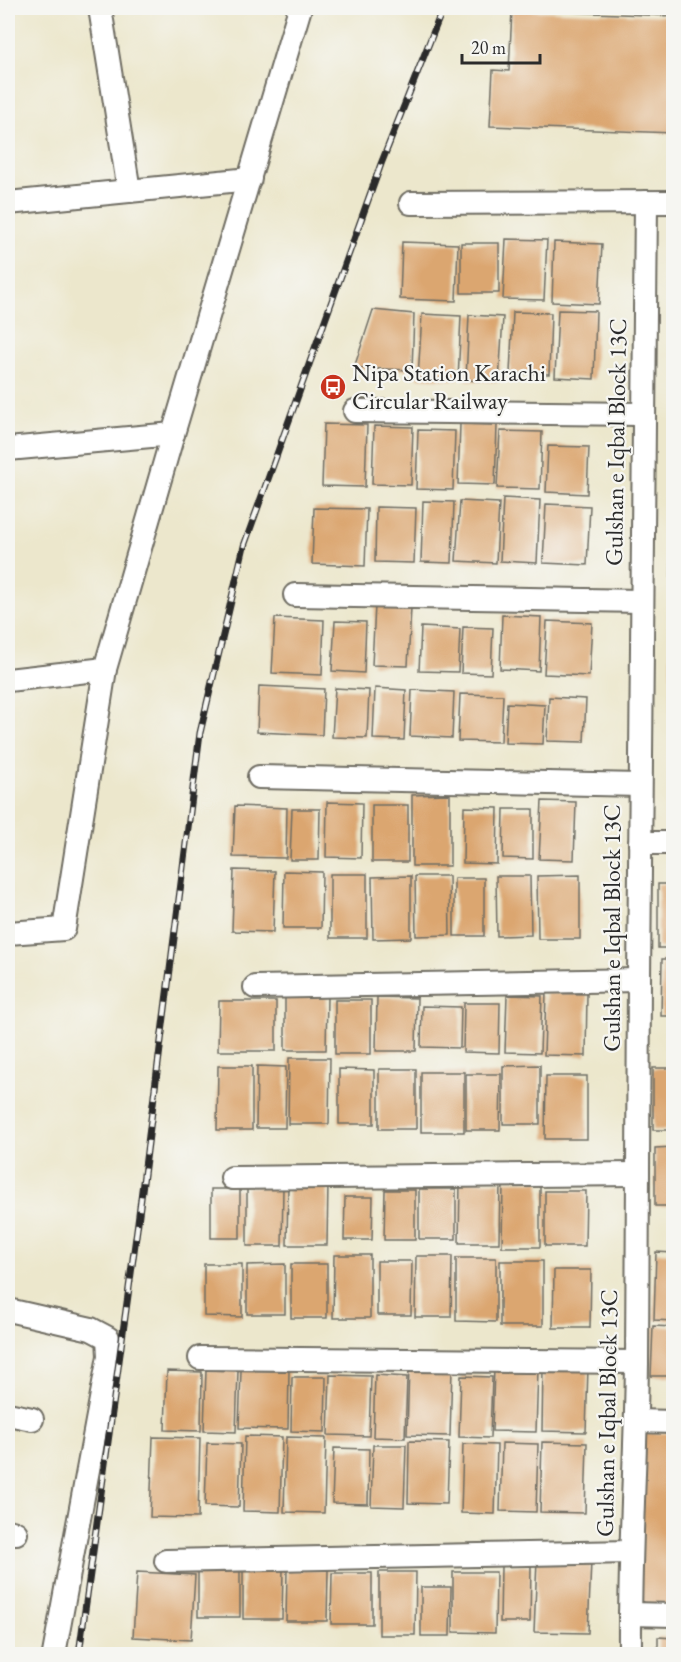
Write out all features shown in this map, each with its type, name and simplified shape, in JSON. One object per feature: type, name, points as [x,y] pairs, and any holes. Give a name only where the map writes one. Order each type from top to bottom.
[{"type":"street","points":[[100,8],[129,191]]},
{"type":"street","points":[[8,933],[64,929],[105,669],[300,8]]},
{"type":"street","points":[[8,203],[250,179]]},
{"type":"street","name":"Gulshan e Iqbal Block 13C","points":[[630,1654],[637,1362],[641,601],[646,202]]},
{"type":"street","points":[[411,203],[674,202]]},
{"type":"street","points":[[355,411],[643,414]]},
{"type":"street","points":[[8,449],[173,434]]},
{"type":"street","points":[[295,595],[641,601]]},
{"type":"street","points":[[8,680],[105,669]]},
{"type":"street","points":[[259,777],[640,785]]},
{"type":"street","points":[[640,843],[674,843]]},
{"type":"street","points":[[255,987],[639,980]]},
{"type":"street","points":[[232,1178],[638,1174]]},
{"type":"street","points":[[8,1310],[91,1329],[108,1338],[109,1356],[54,1654]]},
{"type":"street","points":[[200,1358],[637,1362]]},
{"type":"street","points":[[8,1414],[32,1419]]},
{"type":"street","points":[[636,1421],[674,1422]]},
{"type":"street","points":[[166,1561],[631,1552]]},
{"type":"street","points":[[630,1614],[674,1615]]},
{"type":"building","points":[[512,10],[674,16],[674,133],[490,126],[493,70],[509,71]]},
{"type":"building","points":[[506,239],[547,240],[544,300],[503,299]]},
{"type":"building","points":[[402,242],[458,244],[456,301],[400,299]]},
{"type":"building","points":[[554,242],[602,244],[599,304],[552,302]]},
{"type":"building","points":[[461,243],[499,243],[499,293],[461,293]]},
{"type":"building","points":[[373,310],[414,314],[412,370],[354,368]]},
{"type":"building","points":[[558,310],[596,311],[594,379],[555,377]]},
{"type":"building","points":[[513,312],[551,313],[549,374],[510,373]]},
{"type":"building","points":[[422,314],[461,316],[458,380],[418,378]]},
{"type":"building","points":[[469,315],[503,317],[499,382],[466,380]]},
{"type":"building","points":[[324,424],[367,425],[365,487],[322,486]]},
{"type":"building","points":[[460,424],[497,425],[495,485],[458,484]]},
{"type":"building","points":[[374,426],[413,427],[411,485],[372,484]]},
{"type":"building","points":[[418,430],[455,431],[453,490],[416,489]]},
{"type":"building","points":[[500,431],[542,432],[540,489],[497,488]]},
{"type":"building","points":[[548,446],[589,447],[587,494],[546,492]]},
{"type":"building","points":[[671,465],[674,465],[674,772],[670,772]]},
{"type":"building","points":[[503,498],[540,500],[537,563],[500,561]]},
{"type":"building","points":[[423,501],[454,502],[452,563],[421,562]]},
{"type":"building","points":[[460,501],[499,503],[496,563],[456,561]]},
{"type":"building","points":[[546,504],[590,506],[587,565],[543,563]]},
{"type":"building","points":[[376,507],[416,508],[414,563],[375,562]]},
{"type":"building","points":[[314,508],[367,509],[365,566],[312,564]]},
{"type":"building","points":[[375,605],[411,607],[408,666],[372,665]]},
{"type":"building","points":[[502,615],[541,617],[539,671],[500,669]]},
{"type":"building","points":[[275,618],[324,620],[322,675],[272,673]]},
{"type":"building","points":[[335,621],[366,622],[364,673],[332,671]]},
{"type":"building","points":[[547,621],[592,623],[589,676],[544,674]]},
{"type":"building","points":[[421,627],[460,629],[458,672],[419,671]]},
{"type":"building","points":[[463,627],[493,628],[491,674],[461,673]]},
{"type":"building","points":[[259,686],[324,689],[322,735],[257,732]]},
{"type":"building","points":[[335,688],[369,690],[367,738],[332,737]]},
{"type":"building","points":[[375,688],[406,690],[404,740],[373,739]]},
{"type":"building","points":[[412,690],[454,692],[452,738],[410,736]]},
{"type":"building","points":[[460,694],[503,695],[501,742],[458,741]]},
{"type":"building","points":[[549,697],[586,699],[584,742],[547,741]]},
{"type":"building","points":[[507,703],[545,705],[543,744],[505,743]]},
{"type":"building","points":[[450,794],[450,866],[412,866],[412,795]]},
{"type":"building","points":[[542,801],[576,802],[574,860],[539,859]]},
{"type":"building","points":[[327,802],[362,803],[361,858],[326,857]]},
{"type":"building","points":[[372,805],[408,805],[408,862],[372,862]]},
{"type":"building","points":[[235,806],[287,808],[286,858],[233,857]]},
{"type":"building","points":[[464,807],[498,808],[497,864],[463,863]]},
{"type":"building","points":[[292,809],[320,809],[319,860],[290,860]]},
{"type":"building","points":[[504,809],[533,809],[533,859],[503,858]]},
{"type":"building","points":[[234,870],[275,871],[273,932],[232,931]]},
{"type":"building","points":[[284,871],[322,872],[321,928],[283,928]]},
{"type":"building","points":[[330,874],[367,874],[367,938],[330,938]]},
{"type":"building","points":[[580,875],[580,939],[538,939],[537,876]]},
{"type":"building","points":[[411,876],[411,938],[373,939],[372,877]]},
{"type":"building","points":[[415,876],[449,876],[450,935],[416,936]]},
{"type":"building","points":[[496,876],[530,876],[531,935],[497,936]]},
{"type":"building","points":[[454,878],[484,878],[484,936],[454,936]]},
{"type":"building","points":[[658,884],[674,884],[674,948],[658,948]]},
{"type":"building","points":[[662,959],[674,959],[674,1016],[661,1016]]},
{"type":"building","points":[[546,993],[587,994],[586,1056],[544,1055]]},
{"type":"building","points":[[507,995],[542,996],[540,1053],[505,1052]]},
{"type":"building","points":[[285,997],[327,997],[326,1050],[285,1050]]},
{"type":"building","points":[[377,997],[417,998],[416,1051],[376,1051]]},
{"type":"building","points":[[335,1000],[371,1000],[371,1054],[335,1054]]},
{"type":"building","points":[[219,1001],[276,1001],[276,1051],[218,1051]]},
{"type":"building","points":[[464,1003],[500,1003],[499,1053],[463,1052]]},
{"type":"building","points":[[422,1006],[461,1007],[460,1048],[421,1047]]},
{"type":"building","points":[[289,1058],[330,1058],[329,1124],[288,1124]]},
{"type":"building","points":[[540,1065],[540,1124],[503,1124],[503,1066]]},
{"type":"building","points":[[218,1066],[252,1066],[252,1130],[217,1130]]},
{"type":"building","points":[[257,1066],[286,1067],[285,1128],[256,1128]]},
{"type":"building","points":[[653,1068],[674,1068],[674,1130],[653,1130]]},
{"type":"building","points":[[339,1069],[374,1070],[374,1124],[339,1124]]},
{"type":"building","points":[[379,1069],[416,1069],[416,1129],[379,1129]]},
{"type":"building","points":[[421,1072],[464,1072],[464,1132],[421,1132]]},
{"type":"building","points":[[466,1074],[501,1074],[500,1130],[466,1130]]},
{"type":"building","points":[[546,1076],[587,1076],[587,1139],[545,1139]]},
{"type":"building","points":[[674,1147],[674,1206],[655,1206],[655,1148]]},
{"type":"building","points":[[460,1181],[500,1182],[499,1243],[459,1243]]},
{"type":"building","points":[[503,1181],[540,1181],[540,1247],[502,1247]]},
{"type":"building","points":[[288,1183],[328,1183],[327,1245],[287,1245]]},
{"type":"building","points":[[247,1187],[283,1187],[282,1246],[247,1246]]},
{"type":"building","points":[[211,1189],[240,1189],[240,1238],[211,1238]]},
{"type":"building","points":[[419,1189],[456,1189],[456,1239],[419,1239]]},
{"type":"building","points":[[385,1190],[415,1190],[415,1240],[384,1240]]},
{"type":"building","points":[[545,1191],[586,1191],[585,1246],[545,1246]]},
{"type":"building","points":[[345,1197],[373,1197],[372,1240],[344,1240]]},
{"type":"building","points":[[656,1252],[674,1253],[674,1321],[654,1320]]},
{"type":"building","points":[[334,1255],[370,1255],[370,1318],[333,1318]]},
{"type":"building","points":[[416,1256],[452,1256],[451,1317],[415,1317]]},
{"type":"building","points":[[456,1258],[496,1258],[496,1322],[456,1321]]},
{"type":"building","points":[[377,1261],[412,1261],[411,1315],[377,1315]]},
{"type":"building","points":[[500,1261],[543,1261],[543,1326],[500,1326]]},
{"type":"building","points":[[204,1264],[242,1264],[242,1317],[204,1316]]},
{"type":"building","points":[[285,1264],[285,1314],[247,1314],[247,1265]]},
{"type":"building","points":[[291,1264],[327,1264],[327,1318],[291,1318]]},
{"type":"building","points":[[554,1270],[591,1270],[590,1328],[553,1328]]},
{"type":"building","points":[[653,1326],[674,1327],[674,1376],[651,1376]]},
{"type":"building","points":[[409,1367],[452,1368],[450,1436],[407,1435]]},
{"type":"building","points":[[543,1367],[588,1368],[586,1432],[542,1431]]},
{"type":"building","points":[[494,1368],[538,1369],[536,1432],[492,1431]]},
{"type":"building","points":[[206,1370],[238,1371],[236,1432],[204,1431]]},
{"type":"building","points":[[241,1370],[289,1371],[288,1429],[239,1428]]},
{"type":"building","points":[[167,1371],[202,1372],[201,1431],[165,1430]]},
{"type":"building","points":[[330,1375],[371,1376],[369,1436],[328,1435]]},
{"type":"building","points":[[375,1375],[407,1377],[405,1438],[373,1437]]},
{"type":"building","points":[[461,1376],[492,1377],[490,1438],[459,1437]]},
{"type":"building","points":[[292,1377],[326,1377],[325,1432],[291,1431]]},
{"type":"building","points":[[635,1433],[674,1433],[674,1617],[631,1617]]},
{"type":"building","points":[[245,1436],[282,1437],[280,1512],[243,1511]]},
{"type":"building","points":[[153,1437],[200,1438],[198,1518],[150,1517]]},
{"type":"building","points":[[286,1437],[326,1438],[324,1513],[284,1512]]},
{"type":"building","points":[[409,1441],[449,1442],[447,1504],[408,1503]]},
{"type":"building","points":[[542,1442],[587,1443],[585,1513],[540,1512]]},
{"type":"building","points":[[207,1443],[241,1444],[239,1507],[205,1506]]},
{"type":"building","points":[[502,1443],[538,1444],[536,1512],[500,1511]]},
{"type":"building","points":[[463,1444],[497,1445],[495,1514],[461,1513]]},
{"type":"building","points":[[373,1445],[406,1445],[404,1507],[371,1506]]},
{"type":"building","points":[[334,1448],[369,1449],[368,1504],[332,1503]]},
{"type":"building","points":[[537,1560],[591,1561],[588,1633],[534,1632]]},
{"type":"building","points":[[198,1564],[240,1565],[240,1617],[198,1617]]},
{"type":"building","points":[[501,1566],[531,1566],[530,1622],[500,1622]]},
{"type":"building","points":[[243,1569],[283,1569],[282,1619],[243,1619]]},
{"type":"building","points":[[287,1570],[328,1570],[327,1621],[286,1621]]},
{"type":"building","points":[[137,1572],[195,1575],[191,1640],[133,1637]]},
{"type":"building","points":[[379,1572],[416,1572],[415,1635],[379,1635]]},
{"type":"building","points":[[453,1572],[496,1572],[495,1633],[453,1632]]},
{"type":"building","points":[[332,1573],[372,1573],[372,1624],[331,1624]]},
{"type":"building","points":[[421,1587],[451,1587],[450,1636],[421,1636]]},
{"type":"building","points":[[658,1637],[674,1638],[674,1654],[658,1654]]},
{"type":"railway","points":[[79,1654],[138,1222],[200,733],[244,546],[381,164],[443,8]]},
{"type":"place","name":"Nipa Station Karachi Circular Railway","points":[[333,387]]}]
